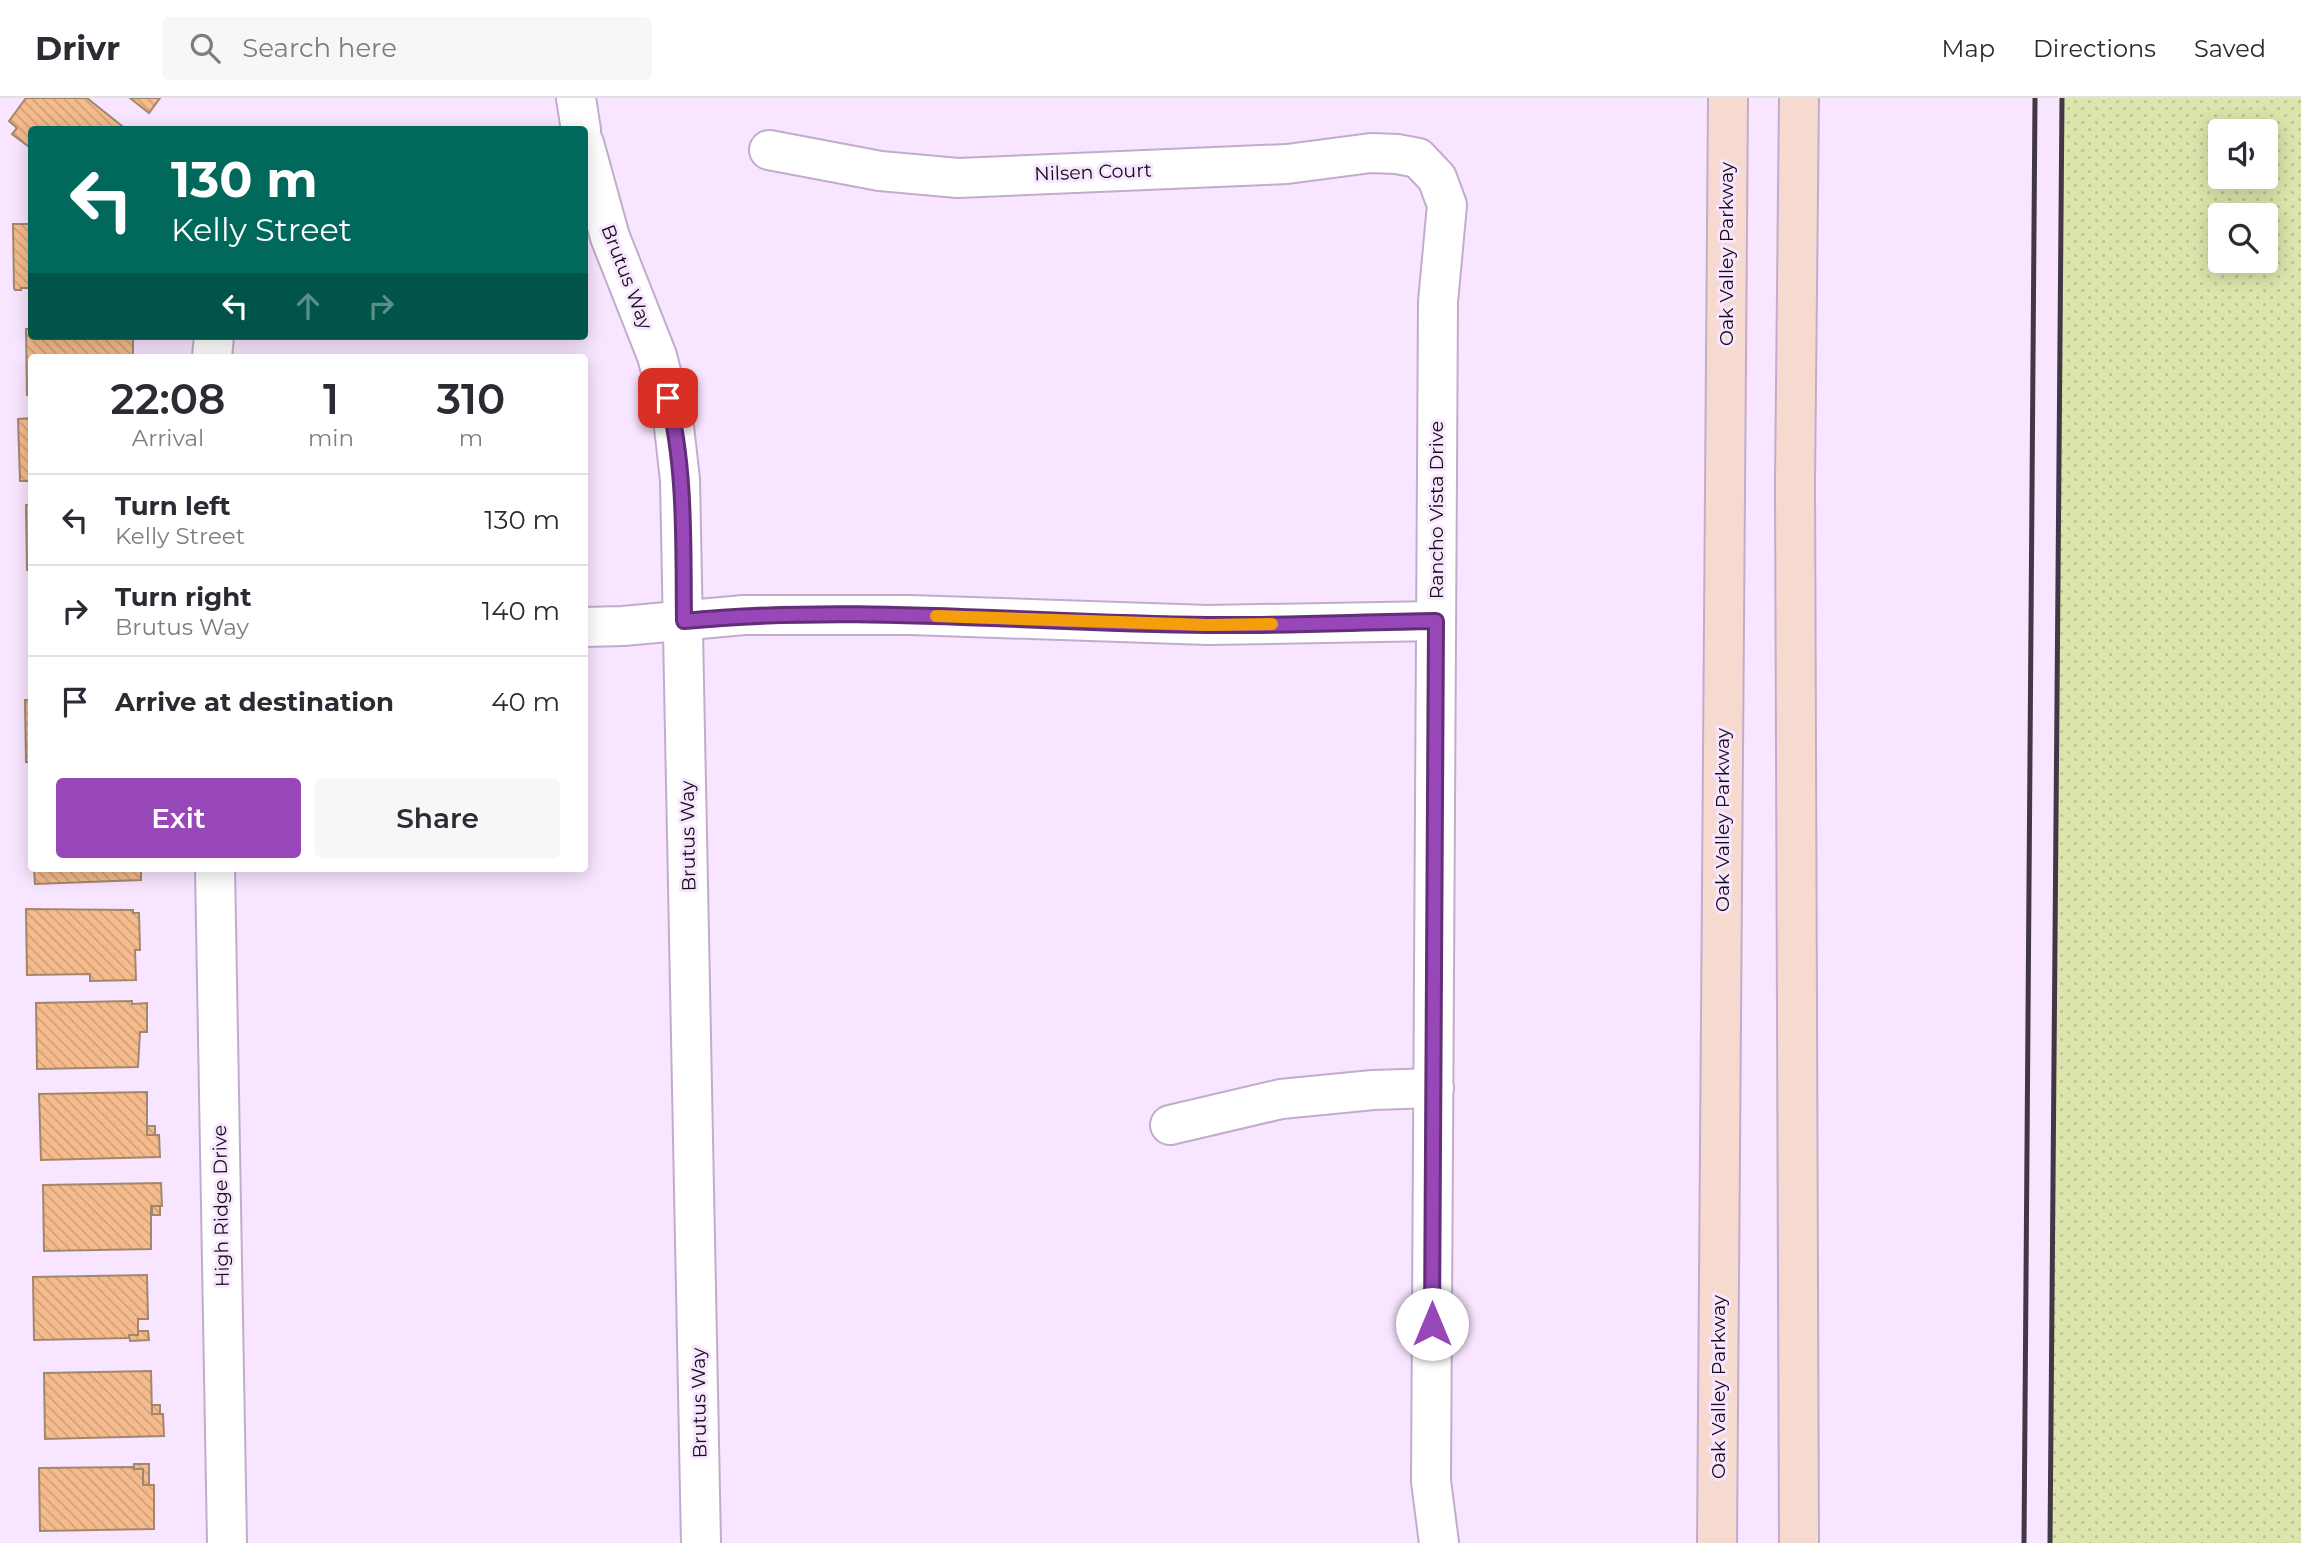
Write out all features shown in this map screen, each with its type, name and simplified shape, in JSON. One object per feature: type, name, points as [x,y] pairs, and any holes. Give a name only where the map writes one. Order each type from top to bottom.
[{"type":"main road","name":"Oak Valley Parkway","points":[[1717,1543],[1728,98]]},
{"type":"main road","points":[[1799,98],[1795,496],[1799,1543]]},
{"type":"street","points":[[576,98],[581,126]]},
{"type":"street","name":"Nilsen Court","points":[[769,150],[880,171],[958,178],[1287,164],[1371,153],[1397,153],[1418,158]]},
{"type":"street","name":"Brutus Way","points":[[588,157],[610,237],[657,356],[673,418],[680,480],[701,1543]]},
{"type":"street","name":"Rancho Vista Drive","points":[[1418,158],[1437,178],[1447,205],[1438,302],[1436,621],[1431,1481],[1439,1543]]},
{"type":"street","points":[[588,627],[744,615],[910,615],[1208,625],[1436,621]]},
{"type":"street","name":"High Ridge Drive","points":[[215,872],[228,1543]]},
{"type":"street","points":[[1170,1125],[1281,1099],[1373,1090],[1434,1088]]},
{"type":"green space","points":[[2062,98],[2301,98],[2301,1543],[2050,1543]]},
{"type":"building","points":[[26,98],[87,98],[122,126],[28,126],[28,146],[12,134],[17,128],[9,121]]},
{"type":"building","points":[[130,98],[160,98],[149,113]]},
{"type":"building","points":[[13,224],[28,224],[28,288],[14,288]]},
{"type":"building","points":[[26,329],[28,340],[133,340],[133,354],[28,354],[27,395]]},
{"type":"building","points":[[28,418],[28,481],[20,481],[18,419]]},
{"type":"building","points":[[28,505],[28,570],[27,570]]},
{"type":"building","points":[[25,700],[28,700],[28,762]]},
{"type":"building","points":[[34,872],[141,872],[141,880],[35,884]]},
{"type":"building","points":[[26,909],[133,910],[133,913],[139,913],[140,950],[135,950],[136,980],[90,981],[90,974],[27,975]]},
{"type":"building","points":[[132,1001],[132,1004],[147,1003],[147,1032],[140,1032],[138,1067],[37,1069],[36,1003]]},
{"type":"building","points":[[147,1092],[147,1135],[159,1135],[160,1157],[41,1160],[39,1094]]},
{"type":"building","points":[[147,1126],[155,1126],[155,1135],[147,1135]]},
{"type":"building","points":[[161,1183],[162,1206],[151,1206],[151,1249],[44,1251],[43,1185]]},
{"type":"building","points":[[152,1206],[160,1206],[160,1215],[152,1215]]},
{"type":"building","points":[[147,1275],[148,1319],[138,1319],[138,1335],[129,1335],[129,1338],[34,1340],[33,1277]]},
{"type":"building","points":[[138,1331],[148,1331],[149,1340],[130,1341],[129,1335],[138,1335]]},
{"type":"building","points":[[151,1371],[152,1414],[163,1414],[164,1436],[45,1439],[44,1373]]},
{"type":"building","points":[[152,1405],[160,1405],[160,1414],[152,1414]]},
{"type":"building","points":[[134,1464],[149,1464],[149,1485],[134,1485]]},
{"type":"building","points":[[39,1468],[143,1469],[143,1485],[154,1485],[154,1529],[40,1531]]},
{"type":"railway","points":[[2024,1543],[2035,98]]},
{"type":"railway","points":[[2050,1543],[2062,98]]},
{"type":"slow traffic","points":[[936,616],[1208,625],[1272,624]]},
{"type":"route","points":[[668,398],[680,480],[684,621],[744,615],[910,615],[1208,625],[1436,621],[1432,1324]]}]
